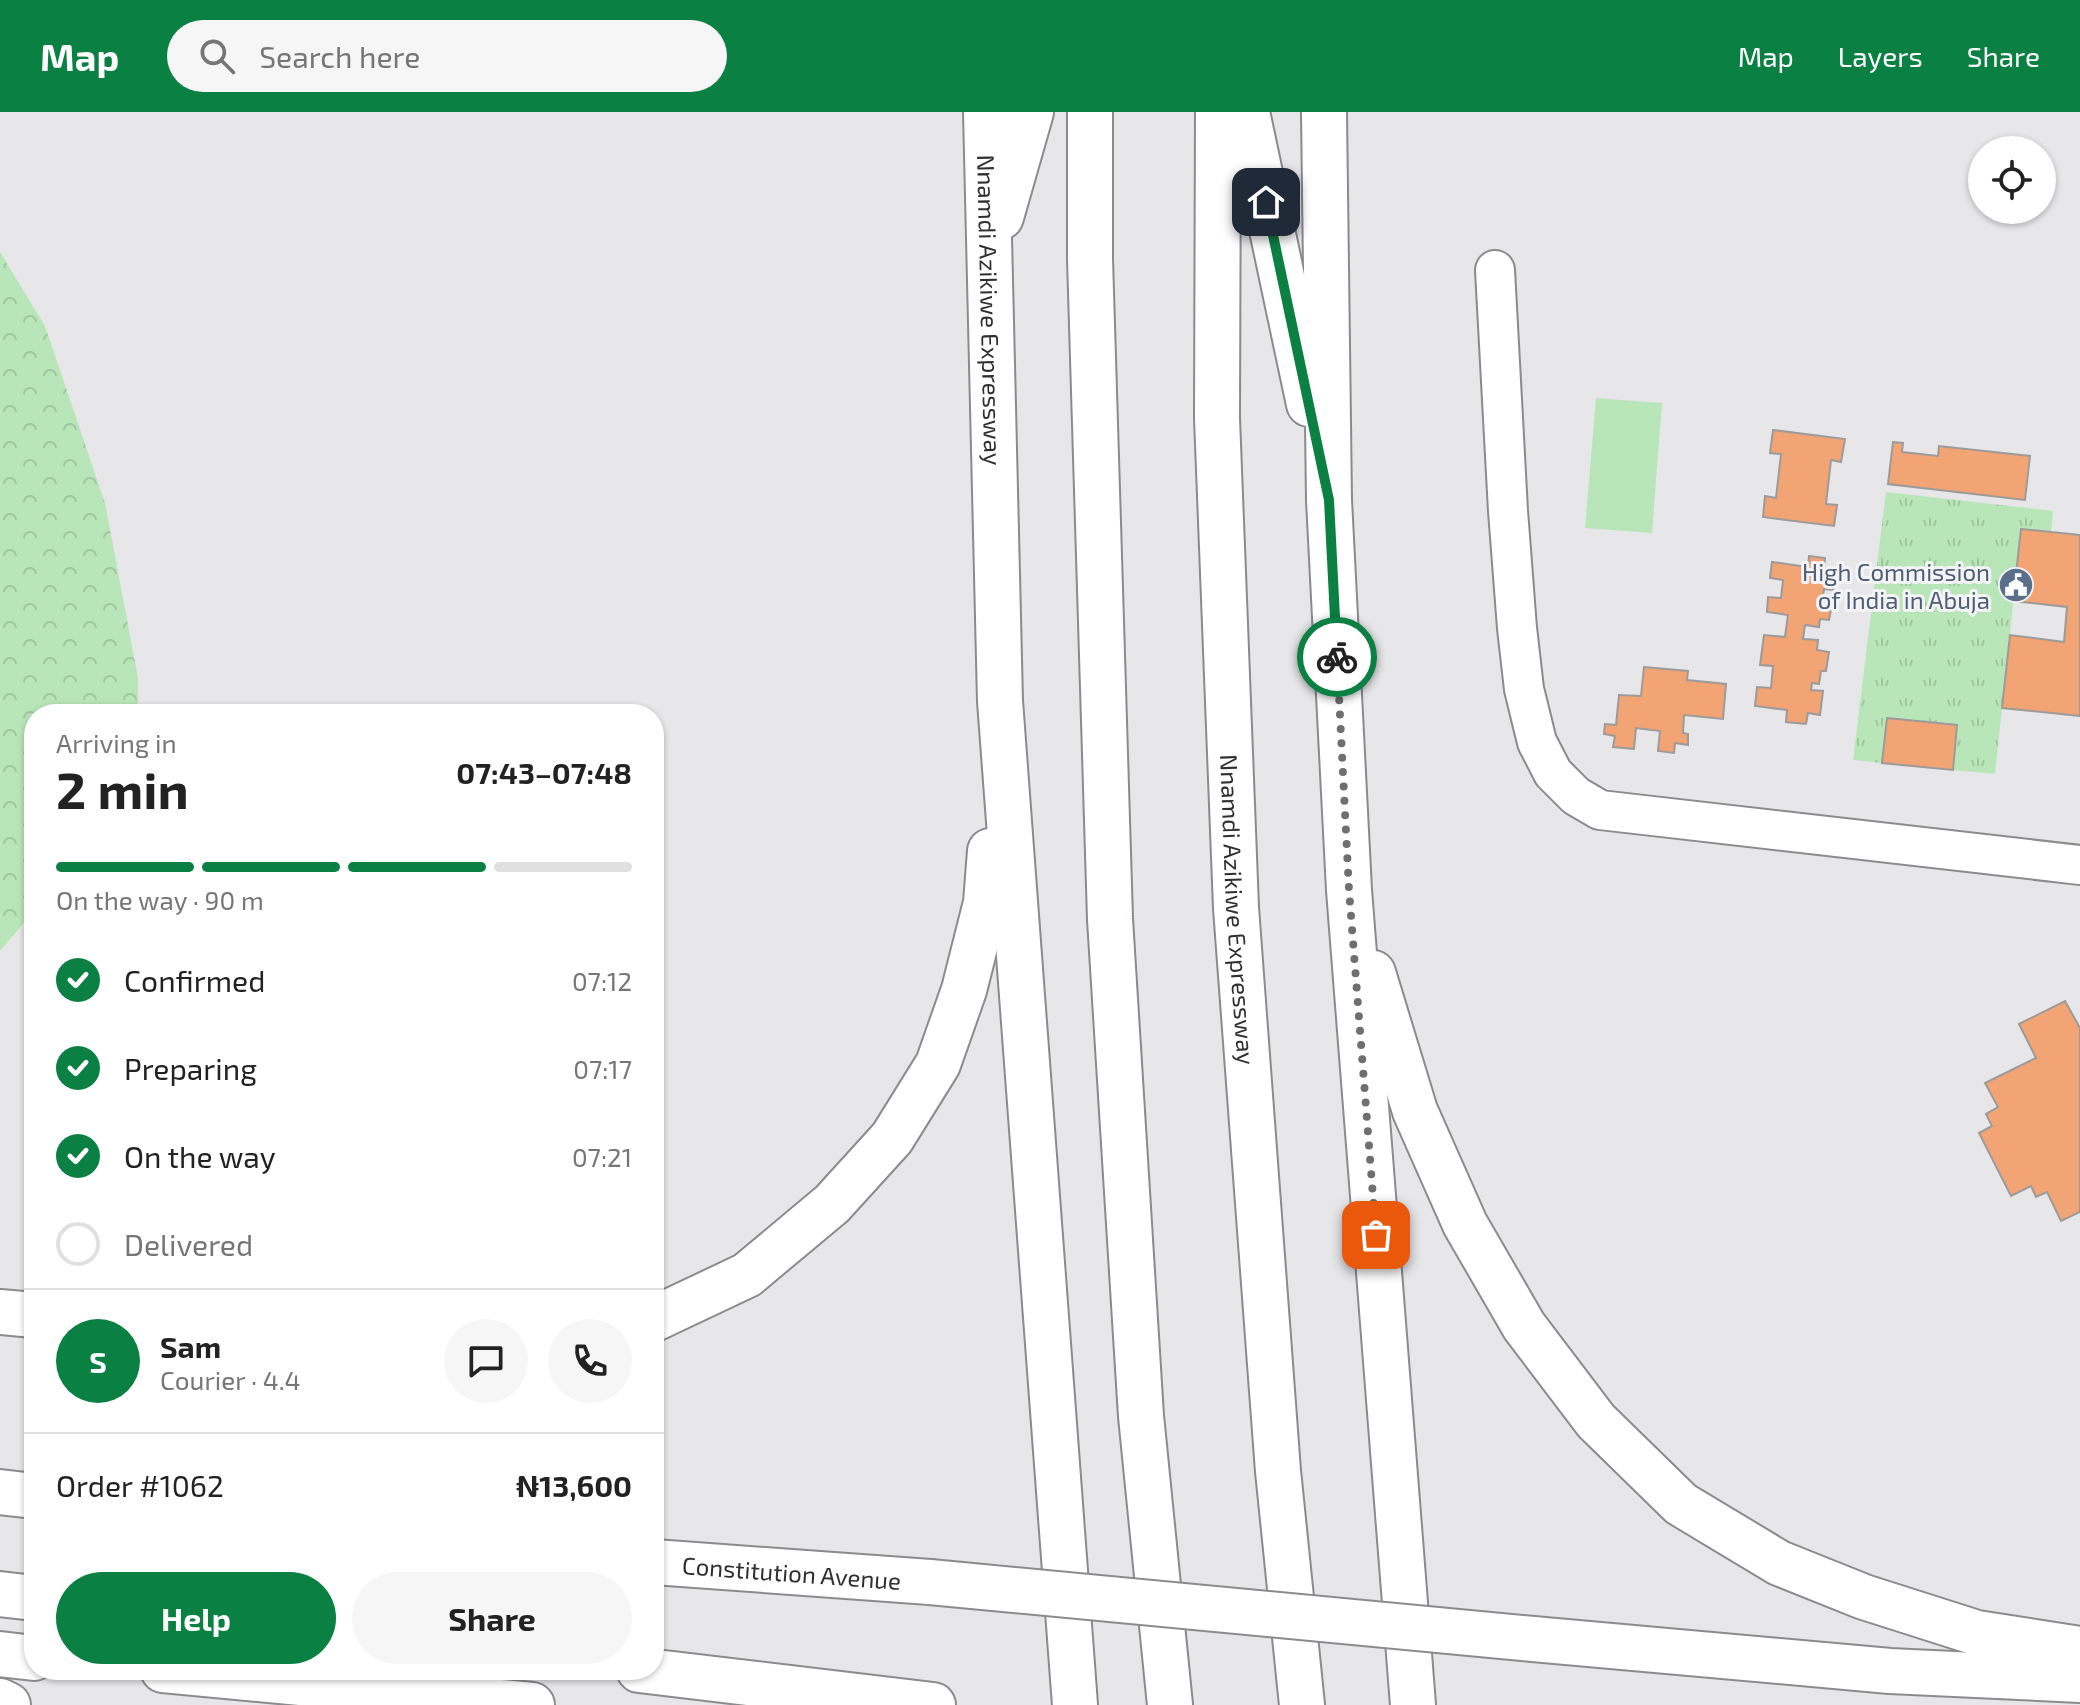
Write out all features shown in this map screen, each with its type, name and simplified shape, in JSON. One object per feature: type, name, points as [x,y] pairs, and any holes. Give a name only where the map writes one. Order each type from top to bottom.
[{"type":"highway","name":"Nnamdi Azikiwe Expressway","points":[[986,112],[1000,701],[1075,1705]]},
{"type":"highway","points":[[988,262],[1031,112]]},
{"type":"highway","points":[[1090,112],[1090,259],[1110,919],[1141,1416],[1170,1705]]},
{"type":"highway","name":"Nnamdi Azikiwe Expressway","points":[[1218,112],[1217,418],[1236,908],[1278,1471],[1302,1705]]},
{"type":"highway","points":[[1247,112],[1329,500]]},
{"type":"highway","points":[[1324,112],[1329,500],[1349,890],[1413,1705]]},
{"type":"highway","points":[[664,1314],[747,1275],[832,1204],[892,1138],[938,1064],[964,990],[986,903],[1000,701]]},
{"type":"highway","points":[[1349,890],[1415,1111],[1465,1224],[1524,1326],[1596,1421],[1681,1504],[1779,1563],[1864,1597],[1977,1633],[2080,1649]]},
{"type":"highway","points":[[0,1312],[24,1314]]},
{"type":"highway","points":[[0,1492],[24,1495]]},
{"type":"highway","name":"Constitution Avenue","points":[[664,1563],[930,1582],[1890,1671],[2080,1680]]},
{"type":"highway","points":[[0,1594],[24,1597]]},
{"type":"highway","points":[[0,1654],[24,1657]]},
{"type":"highway","points":[[664,1674],[857,1701],[933,1705]]},
{"type":"highway","points":[[268,1680],[532,1705]]},
{"type":"highway","points":[[0,1701],[8,1705]]},
{"type":"street","points":[[1495,270],[1508,511],[1524,689],[1537,742],[1553,773],[1576,796],[1600,810],[2080,865]]},
{"type":"green space","points":[[0,252],[45,326],[105,503],[138,678],[138,704],[24,704],[24,923],[0,951]]},
{"type":"green space","points":[[1596,398],[1662,403],[1652,533],[1585,528]]},
{"type":"green space","points":[[1886,492],[2053,511],[2051,532],[2021,530],[1995,774],[1953,770],[1956,725],[1887,718],[1882,763],[1853,760]]},
{"type":"building","points":[[1773,430],[1845,439],[1841,462],[1831,460],[1826,504],[1837,505],[1834,526],[1763,517],[1765,496],[1776,498],[1781,454],[1770,453]]},
{"type":"building","points":[[1893,442],[1903,443],[1902,452],[1938,456],[1939,446],[2030,456],[2025,500],[1888,484]]},
{"type":"building","points":[[2021,529],[2080,535],[2080,716],[2002,708],[2010,635],[2064,642],[2067,607],[2013,601]]},
{"type":"building","points":[[1809,556],[1825,558],[1824,569],[1835,571],[1833,590],[1824,589],[1821,609],[1831,610],[1829,620],[1820,619],[1819,627],[1805,625],[1803,639],[1818,640],[1817,650],[1829,652],[1826,671],[1821,671],[1819,684],[1812,683],[1811,690],[1823,691],[1820,715],[1808,713],[1806,724],[1786,722],[1787,710],[1755,706],[1757,687],[1771,688],[1773,666],[1760,665],[1764,635],[1785,637],[1788,615],[1767,612],[1768,597],[1781,598],[1783,580],[1770,578],[1772,562],[1808,567]]},
{"type":"building","points":[[1644,667],[1688,671],[1687,680],[1726,684],[1723,719],[1684,715],[1683,733],[1688,734],[1688,745],[1675,743],[1674,753],[1658,751],[1660,731],[1636,728],[1634,749],[1613,747],[1615,736],[1604,734],[1605,724],[1616,725],[1619,695],[1641,696]]},
{"type":"building","points":[[1887,718],[1957,725],[1953,770],[1882,763]]},
{"type":"building","points":[[2065,1001],[2080,1028],[2080,1212],[2061,1221],[2047,1192],[2036,1197],[2031,1186],[2011,1196],[1979,1133],[1992,1126],[1986,1114],[1998,1107],[1985,1083],[2036,1058],[2019,1024]]},
{"type":"way so far","points":[[1337,657],[1349,890],[1376,1235]]},
{"type":"place","name":"High Commission of India in Abuja","points":[[2016,585]]},
{"type":"route","points":[[1266,202],[1329,500],[1337,657]]}]
